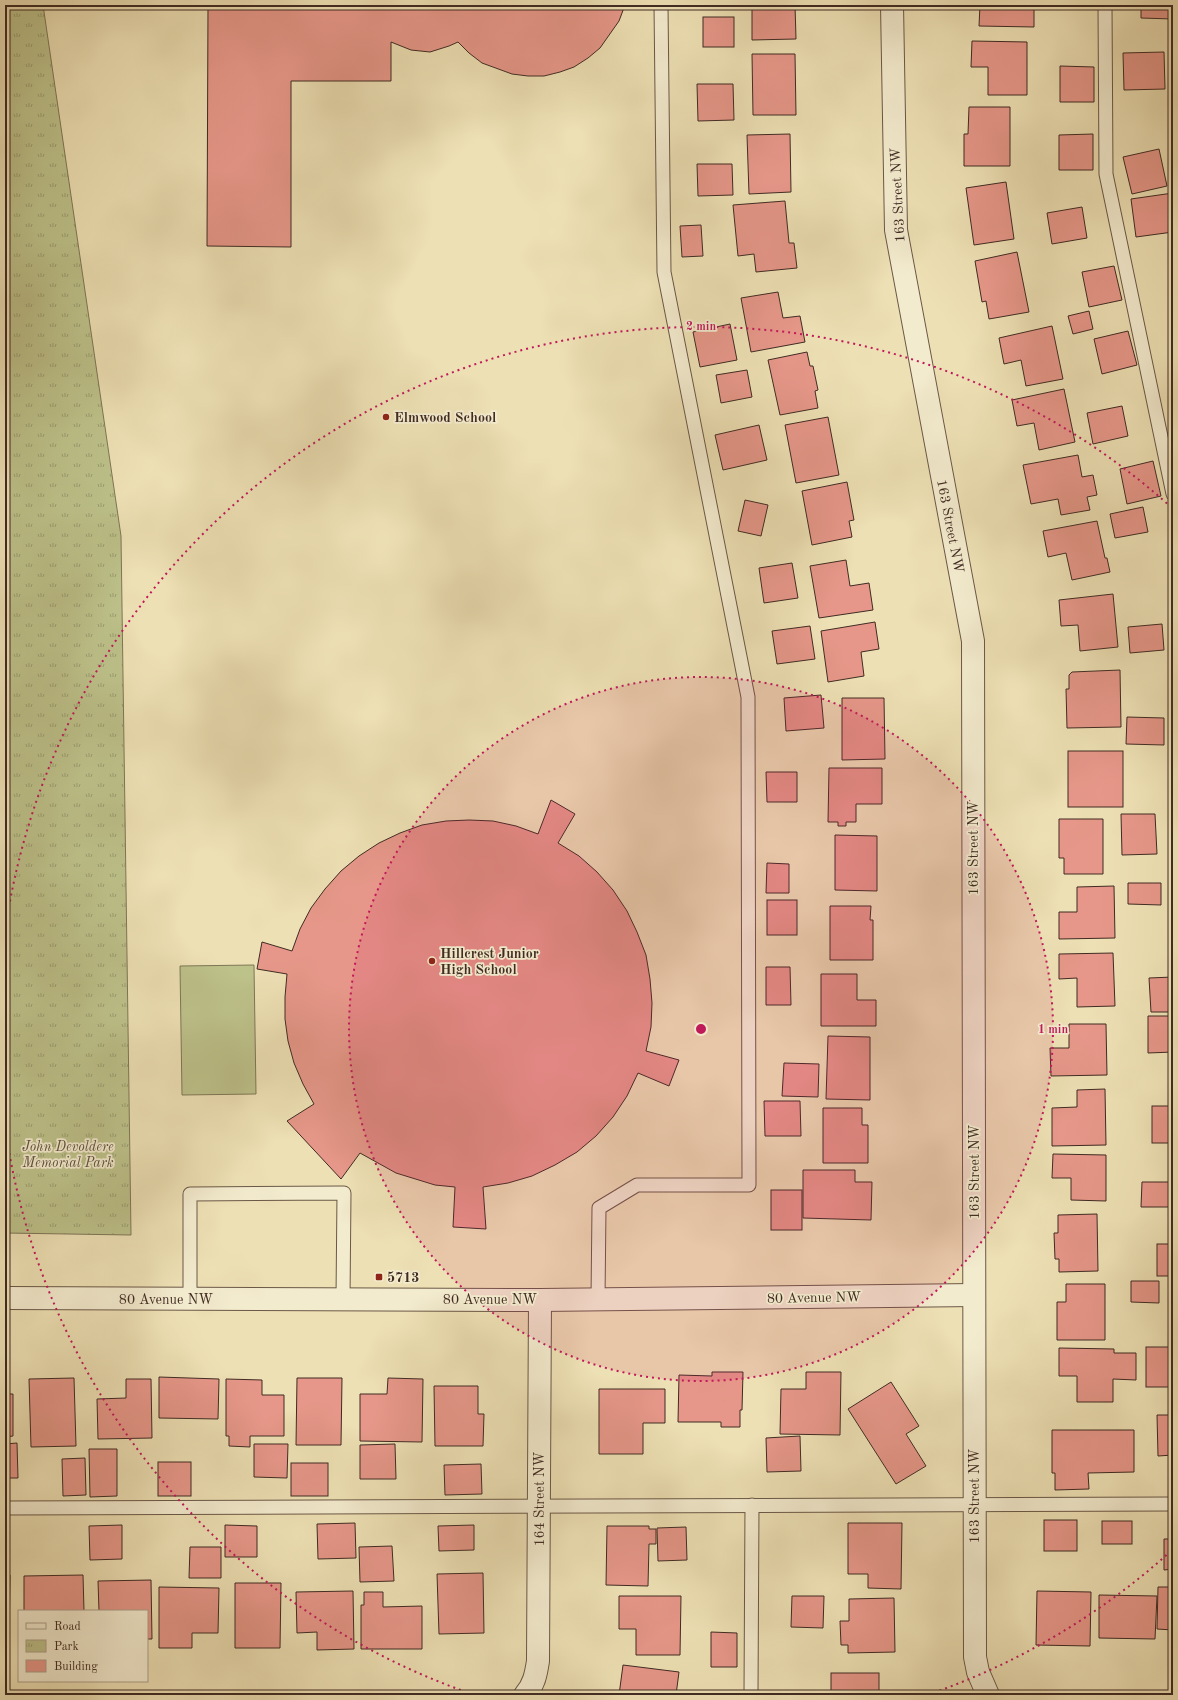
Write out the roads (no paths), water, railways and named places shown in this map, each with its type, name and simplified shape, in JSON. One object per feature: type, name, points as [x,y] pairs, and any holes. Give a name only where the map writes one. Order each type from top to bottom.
[{"type":"street","name":"163 Street NW","points":[[892,5],[896,230],[973,641],[975,1657],[978,1672],[988,1695]]},
{"type":"street","name":"80 Avenue NW","points":[[5,1298],[343,1298],[540,1300],[974,1295]]},
{"type":"street","name":"164 Street NW","points":[[525,1695],[530,1689],[535,1676],[538,1661],[540,1300]]},
{"type":"lane","points":[[598,1299],[599,1208],[637,1184],[750,1184],[748,697],[664,272],[661,5]]},
{"type":"lane","points":[[1105,5],[1106,174],[1173,494]]},
{"type":"lane","points":[[190,1299],[190,1194],[344,1193],[343,1298]]},
{"type":"lane","points":[[5,1508],[1173,1504]]},
{"type":"lane","points":[[751,1695],[752,1505]]},
{"type":"place","name":"Elmwood School","points":[[386,417]]},
{"type":"place","name":"Hillcrest Junior High School","points":[[432,961]]},
{"type":"place","name":"5713","points":[[379,1277]]},
{"type":"park label","name":"John Devoldere Memorial Park","points":[[68,1154]]}]
